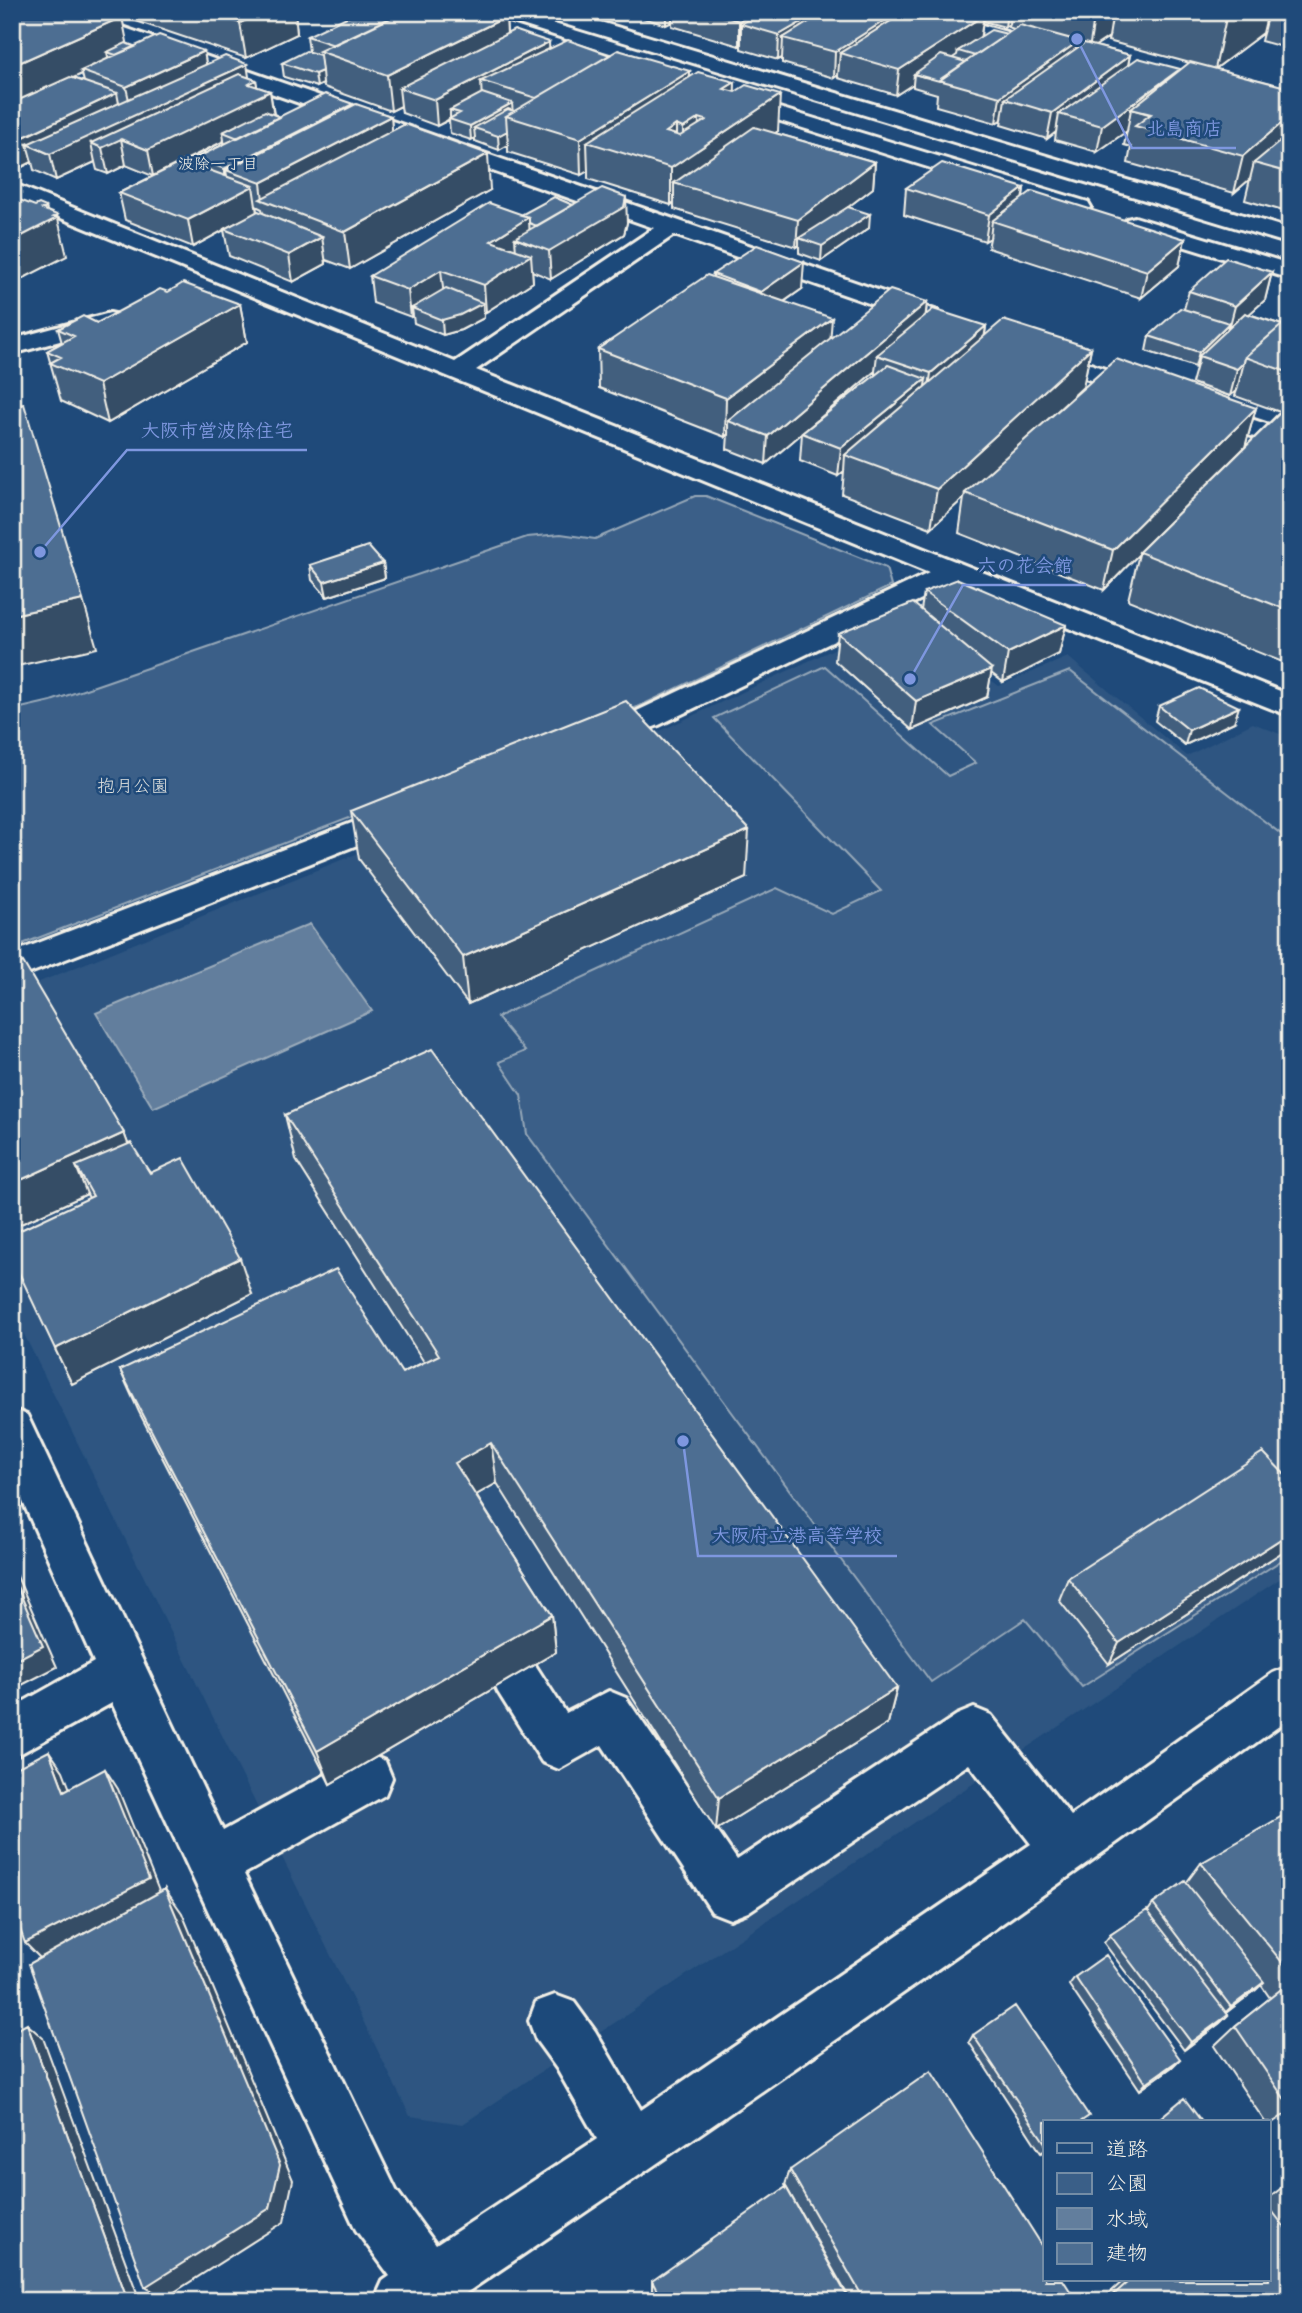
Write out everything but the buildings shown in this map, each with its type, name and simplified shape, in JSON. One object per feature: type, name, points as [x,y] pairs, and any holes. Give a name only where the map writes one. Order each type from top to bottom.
[{"type":"street","points":[[59,12],[947,322]]},
{"type":"street","points":[[450,12],[627,67]]},
{"type":"street","points":[[545,12],[1290,237]]},
{"type":"street","points":[[913,12],[1061,53]]},
{"type":"street","points":[[705,91],[1290,272]]},
{"type":"street","points":[[835,132],[867,110]]},
{"type":"street","points":[[12,190],[713,476],[1290,706]]},
{"type":"street","points":[[458,371],[670,227]]},
{"type":"street","points":[[205,294],[244,283]]},
{"type":"street","points":[[12,347],[128,315]]},
{"type":"street","points":[[1013,345],[1290,441]]},
{"type":"street","points":[[570,748],[648,718],[956,571]]},
{"type":"street","points":[[12,967],[428,804]]},
{"type":"street","points":[[12,1428],[122,1672],[376,2210],[423,2295],[1066,1850],[1290,1689]]},
{"type":"street","points":[[12,1734],[122,1672]]},
{"type":"street","points":[[515,1675],[567,1757],[609,1714],[730,1894],[974,1732],[1066,1850]]},
{"type":"street","points":[[213,1864],[368,1778]]},
{"type":"street","points":[[555,2021],[576,2050],[633,2148]]},
{"type":"shaded area","points":[[904,616],[999,686],[1068,657],[1187,756],[1253,723],[1290,738],[1290,1572],[463,2124],[410,2116],[12,1310],[12,993],[660,731]]},
{"type":"green space","name":"抱月公園","points":[[695,496],[706,496],[886,568],[891,586],[640,706],[12,948],[12,710],[51,701],[527,537],[561,534],[595,539]]},
{"type":"green space","points":[[825,666],[948,776],[976,763],[933,725],[1070,671],[1290,841],[1290,1555],[1082,1687],[1025,1619],[931,1682],[527,1134],[521,1095],[499,1062],[525,1051],[497,1017],[777,888],[832,914],[881,891],[714,718]]},
{"type":"water","points":[[310,924],[372,1011],[153,1108],[96,1013]]},
{"type":"place","name":"北島商店","points":[[1077,39]]},
{"type":"place","name":"大阪市営波除住宅","points":[[40,552]]},
{"type":"place","name":"六の花会館","points":[[910,679]]},
{"type":"place","name":"大阪府立港高等学校","points":[[683,1441]]},
{"type":"district","name":"波除一丁目","points":[[218,163]]}]
